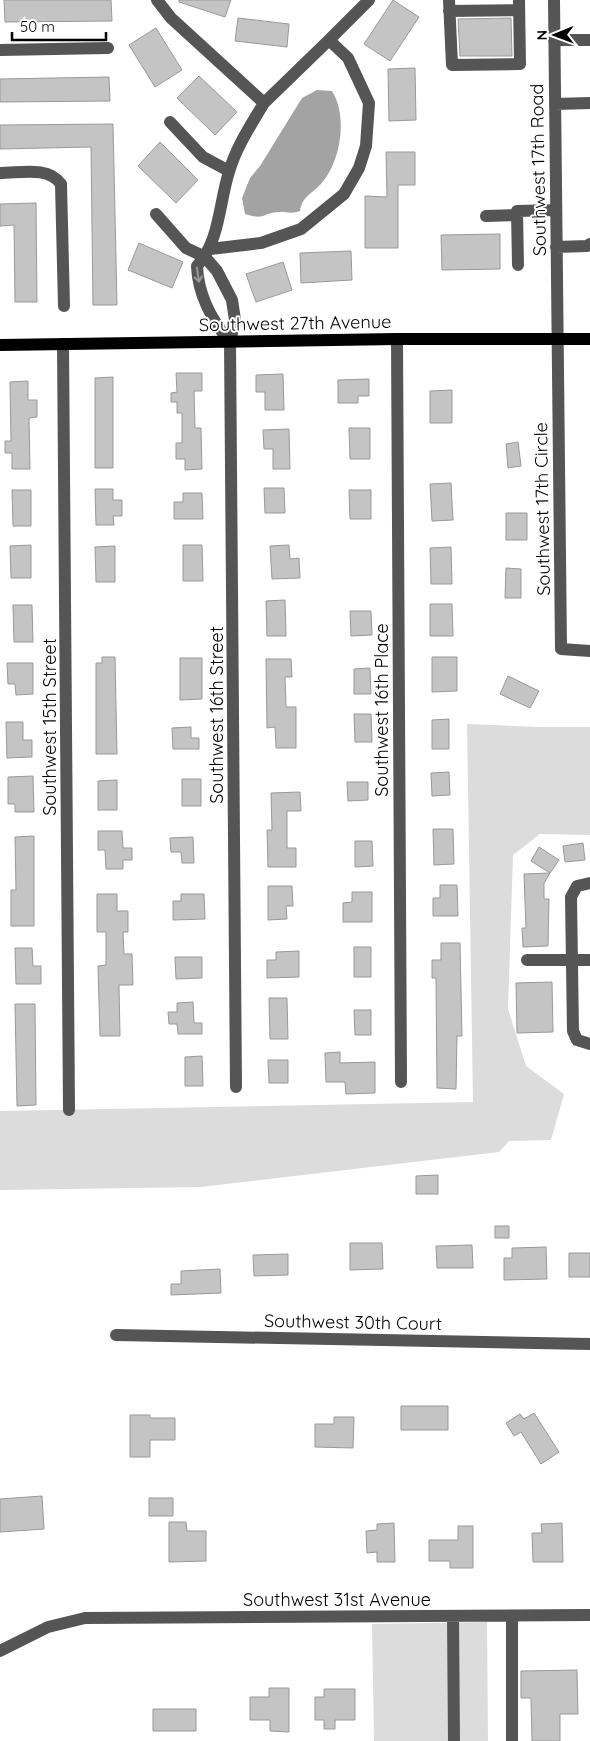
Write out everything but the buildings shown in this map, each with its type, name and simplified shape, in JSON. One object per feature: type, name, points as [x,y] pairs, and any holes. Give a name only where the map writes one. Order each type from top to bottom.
[{"type":"main road","name":"Southwest 27th Avenue","points":[[0,345],[397,339],[590,339]]},
{"type":"street","points":[[157,0],[171,18],[264,103]]},
{"type":"street","points":[[230,342],[215,325],[197,279],[197,266],[208,253],[229,171],[242,141],[264,103],[369,0]]},
{"type":"street","name":"Southwest 17th Road","points":[[554,0],[557,339]]},
{"type":"street","points":[[519,5],[520,64],[452,65],[449,6],[519,5]]},
{"type":"street","points":[[156,214],[186,248],[208,253],[261,243],[301,229],[344,194],[359,168],[366,146],[369,103],[348,58],[330,40]]},
{"type":"street","points":[[554,40],[590,40]]},
{"type":"street","points":[[0,50],[108,48]]},
{"type":"street","points":[[555,104],[590,103]]},
{"type":"street","points":[[170,122],[203,157],[229,171]]},
{"type":"street","points":[[0,173],[48,172],[56,177],[61,184],[64,306]]},
{"type":"street","points":[[518,265],[517,211],[556,210]]},
{"type":"street","points":[[486,216],[517,215]]},
{"type":"street","points":[[556,247],[589,245]]},
{"type":"street","name":"Southwest 16th Street","points":[[208,253],[232,300],[235,320],[230,342],[236,1087]]},
{"type":"street","points":[[204,295],[224,285]]},
{"type":"street","name":"Southwest 16th Place","points":[[397,339],[401,1082]]},
{"type":"street","name":"Southwest 17th Circle","points":[[557,339],[561,649],[590,651]]},
{"type":"street","name":"Southwest 15th Street","points":[[63,344],[69,1110]]},
{"type":"street","points":[[590,883],[577,886],[572,897],[573,1031],[577,1040],[590,1044]]},
{"type":"street","points":[[527,960],[590,960]]},
{"type":"street","name":"Southwest 30th Court","points":[[116,1335],[590,1344]]},
{"type":"street","name":"Southwest 31st Avenue","points":[[0,1651],[48,1627],[85,1618],[590,1615]]},
{"type":"street","points":[[453,1616],[454,1741]]},
{"type":"street","points":[[512,1616],[512,1741]]},
{"type":"shaded area","points":[[317,90],[332,91],[340,113],[340,139],[333,165],[327,176],[307,196],[300,211],[292,213],[274,212],[257,217],[245,214],[242,198],[250,178],[260,166],[302,98]]},
{"type":"shaded area","points":[[467,724],[590,727],[590,835],[540,834],[513,855],[508,1009],[526,1066],[564,1094],[551,1140],[509,1141],[499,1152],[201,1187],[0,1190],[0,1111],[473,1102]]},
{"type":"shaded area","points":[[487,1622],[488,1741],[374,1741],[372,1624]]}]
